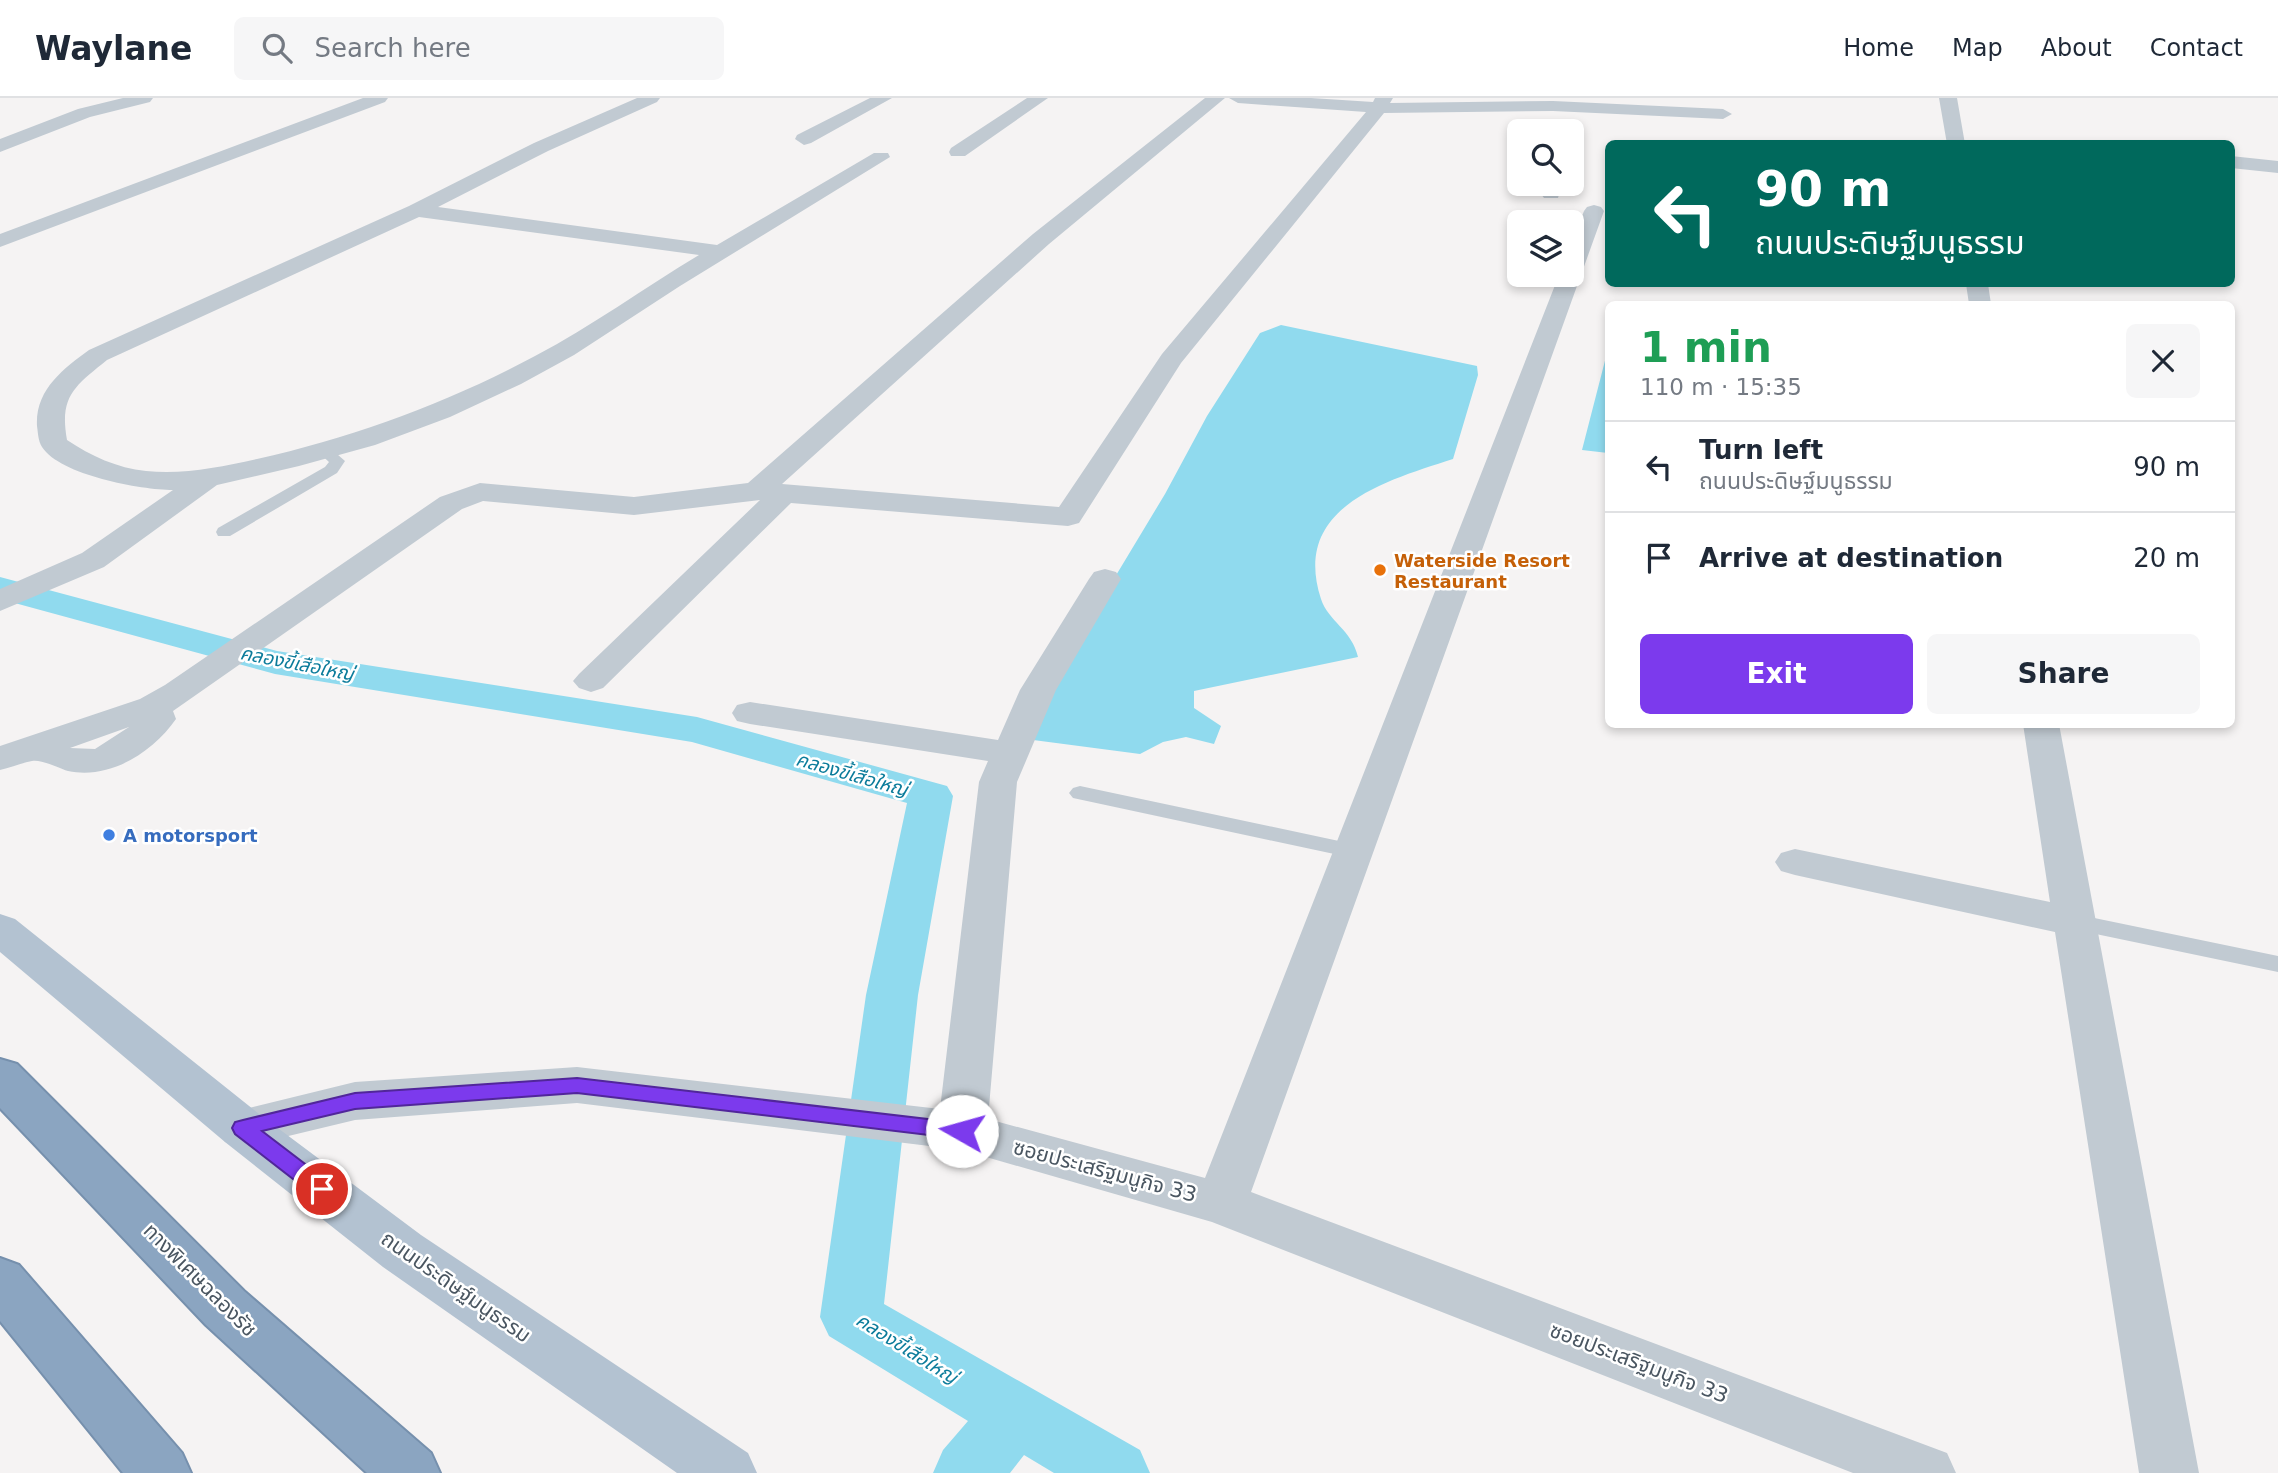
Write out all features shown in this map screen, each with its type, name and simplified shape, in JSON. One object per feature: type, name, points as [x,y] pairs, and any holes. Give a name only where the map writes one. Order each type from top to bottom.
[{"type":"highway","name":"ทางพิเศษฉลองรัช","points":[[0,1077],[225,1308],[410,1473]]},
{"type":"highway","points":[[0,1281],[161,1473]]},
{"type":"main road","name":"ถนนประดิษฐ์มนูธรรม","points":[[0,929],[243,1128],[402,1251],[727,1473]]},
{"type":"street","points":[[0,146],[84,113],[144,98]]},
{"type":"street","points":[[0,241],[379,98]]},
{"type":"street","points":[[651,98],[541,147],[416,210],[108,350],[61,384],[52,399],[49,417],[54,444],[78,461],[148,480],[207,478],[325,452],[414,422],[491,389],[547,359],[881,157]]},
{"type":"street","points":[[804,139],[883,98]]},
{"type":"street","points":[[958,152],[1039,98]]},
{"type":"street","points":[[591,681],[770,492],[1041,239],[1216,98]]},
{"type":"street","points":[[1238,98],[1553,108],[1720,106],[1731,134]]},
{"type":"street","points":[[1948,98],[1955,140]]},
{"type":"street","points":[[0,759],[34,746],[74,761],[99,759],[121,751],[143,736],[158,719],[153,707],[274,627],[451,503],[480,492],[634,506],[770,492],[1068,517],[1171,359],[1382,103]]},
{"type":"street","points":[[2235,162],[2278,167]]},
{"type":"street","points":[[2244,181],[2278,184]]},
{"type":"street","points":[[416,210],[721,253]]},
{"type":"street","points":[[1584,238],[1594,211]]},
{"type":"street","points":[[1221,1203],[1566,287]]},
{"type":"street","points":[[14,585],[93,560],[207,478]]},
{"type":"street","points":[[14,585],[91,537],[123,511],[148,480]]},
{"type":"street","points":[[962,1131],[998,782],[1038,690],[1105,579]]},
{"type":"street","points":[[750,713],[1010,753]]},
{"type":"street","points":[[2042,728],[2169,1473]]},
{"type":"street","points":[[1796,862],[2075,922]]},
{"type":"street","name":"ซอยประเสริฐมนูกิจ 33","points":[[243,1128],[355,1101],[577,1085],[962,1131],[1221,1203],[1926,1473]]},
{"type":"lane","points":[[224,532],[331,470],[337,461],[325,452]]},
{"type":"lane","points":[[1080,793],[1353,851]]},
{"type":"lane","points":[[2075,922],[2278,964]]},
{"type":"water","points":[[1281,325],[1477,366],[1478,375],[1453,459],[1399,477],[1350,503],[1332,520],[1319,541],[1315,567],[1321,599],[1329,614],[1351,640],[1358,657],[1194,691],[1194,708],[1221,726],[1214,744],[1186,737],[1163,742],[1140,754],[1018,738],[1165,494],[1207,416],[1260,333]]},
{"type":"water","points":[[1605,361],[1605,453],[1582,450]]},
{"type":"waterway","name":"คลองขี้เสือใหญ่","points":[[0,588],[275,662],[697,730],[931,796],[892,995],[851,1317],[1017,1414]]},
{"type":"waterway","points":[[967,1473],[1017,1414]]},
{"type":"waterway","name":"คลองขี้เสือใหญ่","points":[[1017,1414],[1116,1473]]},
{"type":"place","name":"Waterside Resort Restaurant","points":[[1380,570]]},
{"type":"place","name":"A motorsport","points":[[109,835]]},
{"type":"route","points":[[322,1189],[243,1128],[355,1101],[577,1085],[962,1131]]}]
